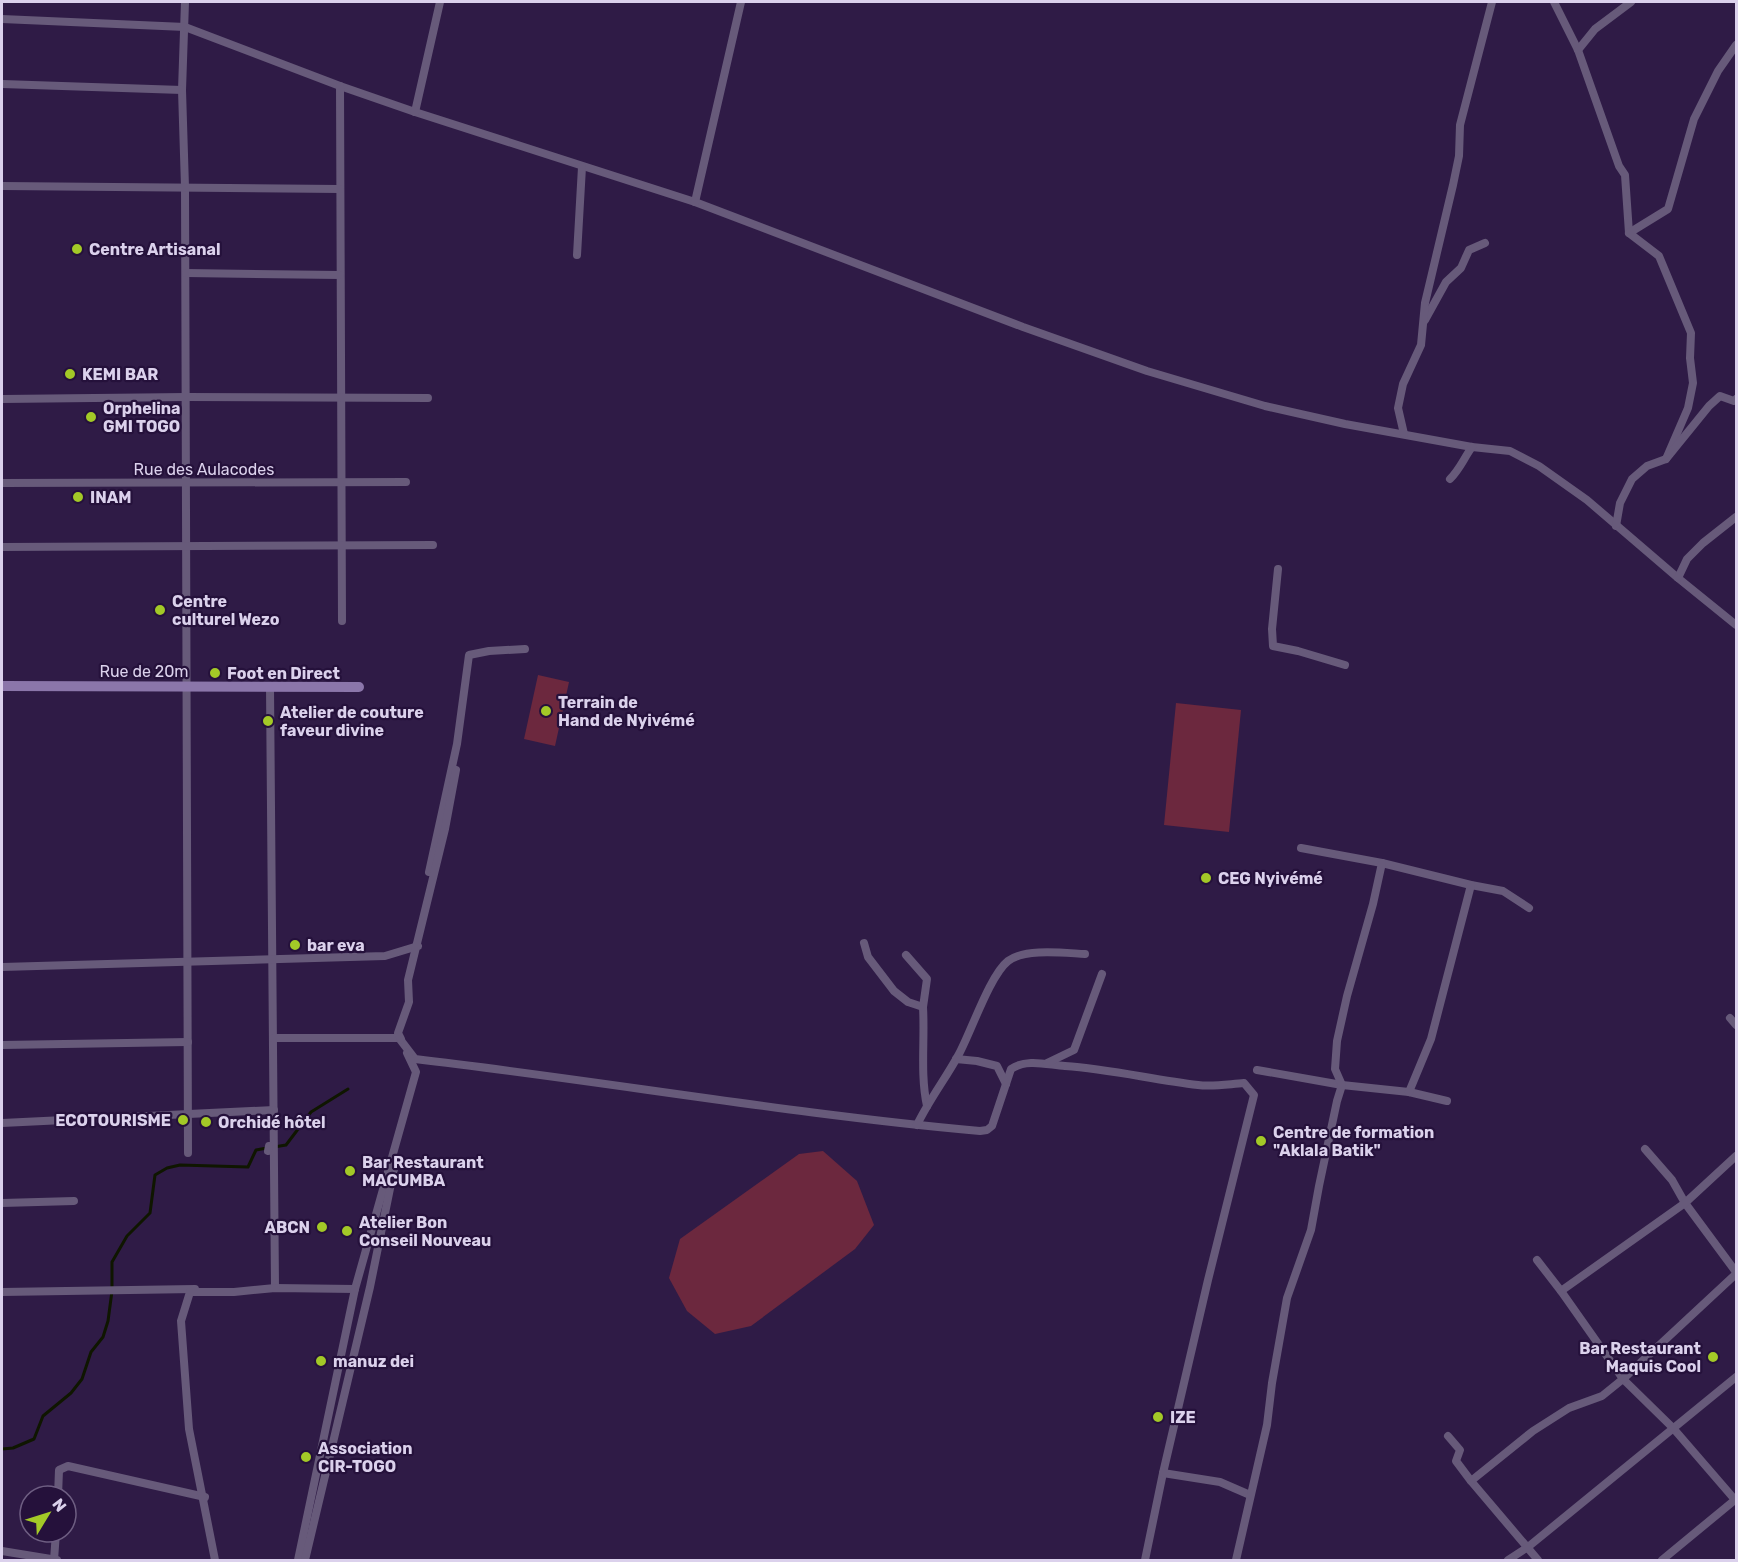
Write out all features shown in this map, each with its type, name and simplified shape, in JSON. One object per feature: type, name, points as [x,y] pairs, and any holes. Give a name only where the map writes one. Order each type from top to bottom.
[{"type":"street","points":[[185,2],[182,90],[186,187],[189,1153]]},
{"type":"street","points":[[415,112],[440,2]]},
{"type":"street","points":[[695,202],[741,2]]},
{"type":"street","points":[[1404,434],[1398,408],[1403,384],[1421,345],[1425,303],[1459,156],[1460,125],[1492,2]]},
{"type":"street","points":[[1554,2],[1578,50],[1619,166],[1625,175],[1629,233],[1659,256],[1691,333],[1690,357],[1693,383],[1688,408],[1666,459]]},
{"type":"street","points":[[1578,50],[1594,29],[1631,2]]},
{"type":"street","points":[[2,19],[185,27],[415,112],[695,202],[1023,327],[1148,371],[1265,406],[1345,424],[1472,447],[1510,451],[1539,466],[1587,500],[1737,625]]},
{"type":"street","points":[[1629,233],[1668,208],[1694,119],[1718,71],[1737,45]]},
{"type":"street","points":[[2,84],[182,90]]},
{"type":"street","points":[[340,86],[342,621]]},
{"type":"street","points":[[577,255],[582,166]]},
{"type":"street","points":[[2,186],[340,189]]},
{"type":"street","points":[[1423,324],[1446,282],[1461,268],[1469,250],[1485,243]]},
{"type":"street","points":[[186,273],[340,275]]},
{"type":"street","points":[[1616,526],[1620,503],[1632,479],[1647,466],[1666,459],[1709,406],[1720,396],[1734,401],[1737,399]]},
{"type":"street","points":[[2,399],[186,397],[428,399]]},
{"type":"street","points":[[1450,479],[1461,469],[1462,461],[1472,447]]},
{"type":"street","name":"Rue des Aulacodes","points":[[2,483],[406,482]]},
{"type":"street","points":[[1678,578],[1687,559],[1703,543],[1737,517]]},
{"type":"street","points":[[2,547],[433,545]]},
{"type":"street","points":[[1278,569],[1272,629],[1273,646],[1345,665]]},
{"type":"street","points":[[2,967],[385,956],[418,947],[430,870],[458,744],[468,655],[525,649]]},
{"type":"street","name":"Rue de 20m","points":[[2,686],[359,687]]},
{"type":"street","points":[[270,687],[275,1288]]},
{"type":"street","points":[[298,1560],[355,1289],[416,1072],[398,1033],[409,1002],[408,980],[445,829],[456,770]]},
{"type":"street","points":[[1300,848],[1382,863],[1503,891],[1529,908]]},
{"type":"street","points":[[1236,1560],[1267,1425],[1287,1298],[1311,1230],[1342,1085],[1335,1070],[1337,1041],[1382,863]]},
{"type":"street","points":[[1409,1092],[1431,1039],[1471,885]]},
{"type":"street","points":[[864,943],[868,957],[894,991],[908,1002],[923,1007]]},
{"type":"street","points":[[917,1125],[956,1059],[995,977],[1009,960],[1034,952],[1085,954]]},
{"type":"street","points":[[906,955],[927,980],[923,1007],[922,1085],[927,1106]]},
{"type":"street","points":[[1046,1063],[1074,1050],[1102,974]]},
{"type":"street","points":[[1730,1017],[1737,1024]]},
{"type":"street","points":[[273,1038],[399,1038],[416,1059],[917,1125],[987,1130],[992,1126],[1014,1066],[1046,1063],[1201,1085],[1245,1083],[1254,1095],[1208,1280],[1145,1560]]},
{"type":"street","points":[[2,1045],[188,1042]]},
{"type":"street","points":[[305,1560],[370,1287],[416,1059]]},
{"type":"street","points":[[956,1059],[977,1060],[997,1066],[1006,1084]]},
{"type":"street","points":[[1257,1071],[1342,1085],[1409,1092],[1447,1101]]},
{"type":"street","points":[[2,1123],[274,1110]]},
{"type":"street","points":[[1471,1481],[1533,1431],[1569,1408],[1602,1396],[1737,1273],[1685,1203],[1672,1180],[1645,1149]]},
{"type":"street","points":[[1562,1291],[1685,1203],[1737,1156]]},
{"type":"street","points":[[2,1203],[74,1201]]},
{"type":"street","points":[[1537,1260],[1562,1291],[1623,1379],[1673,1428],[1736,1500],[1662,1560]]},
{"type":"street","points":[[2,1292],[370,1287]]},
{"type":"street","points":[[181,1335],[186,1404],[204,1497],[215,1560],[189,1430],[181,1321],[190,1292],[234,1292],[275,1288],[355,1289]]},
{"type":"street","points":[[1508,1560],[1737,1377]]},
{"type":"street","points":[[1448,1436],[1460,1450],[1456,1461],[1538,1560]]},
{"type":"street","points":[[58,1484],[59,1470],[68,1466],[204,1497]]},
{"type":"street","points":[[1163,1473],[1220,1482],[1250,1495]]},
{"type":"street","points":[[2,1551],[55,1560],[56,1544]]},
{"type":"shaded area","name":"Terrain de Hand de Nyivémé","points":[[538,675],[569,682],[555,746],[524,739]]},
{"type":"shaded area","points":[[1176,703],[1241,710],[1229,832],[1164,825]]},
{"type":"shaded area","points":[[823,1151],[857,1181],[874,1225],[855,1249],[751,1326],[715,1334],[687,1311],[669,1278],[680,1239],[799,1154]]},
{"type":"waterway","points":[[274,1147],[286,1145],[311,1112],[348,1089]]},
{"type":"waterway","points":[[2,1449],[13,1448],[34,1439],[43,1416],[71,1393],[82,1379],[91,1352],[103,1337],[108,1321],[112,1291],[112,1262],[127,1236],[150,1213],[155,1175],[167,1168],[180,1165],[248,1167],[256,1150],[267,1148]]},
{"type":"place","name":"Centre Artisanal","points":[[77,249]]},
{"type":"place","name":"KEMI BAR","points":[[70,374]]},
{"type":"place","name":"Orphelina GMI TOGO","points":[[91,417]]},
{"type":"place","name":"INAM","points":[[78,497]]},
{"type":"place","name":"Centre culturel Wezo","points":[[160,610]]},
{"type":"place","name":"Foot en Direct","points":[[215,673]]},
{"type":"place","name":"Terrain de Hand de Nyivémé","points":[[546,711]]},
{"type":"place","name":"Atelier de couture faveur divine","points":[[268,721]]},
{"type":"place","name":"CEG Nyivémé","points":[[1206,878]]},
{"type":"place","name":"bar eva","points":[[295,945]]},
{"type":"place","name":"ECOTOURISME","points":[[183,1120]]},
{"type":"place","name":"Orchidé hôtel","points":[[206,1122]]},
{"type":"place","name":"Centre de formation \"Aklala Batik\"","points":[[1261,1141]]},
{"type":"place","name":"Bar Restaurant MACUMBA","points":[[350,1171]]},
{"type":"place","name":"ABCN","points":[[322,1227]]},
{"type":"place","name":"Atelier Bon Conseil Nouveau","points":[[347,1231]]},
{"type":"place","name":"Bar Restaurant Maquis Cool","points":[[1713,1357]]},
{"type":"place","name":"manuz dei","points":[[321,1361]]},
{"type":"place","name":"IZE","points":[[1158,1417]]},
{"type":"place","name":"Association CIR-TOGO","points":[[306,1457]]}]
